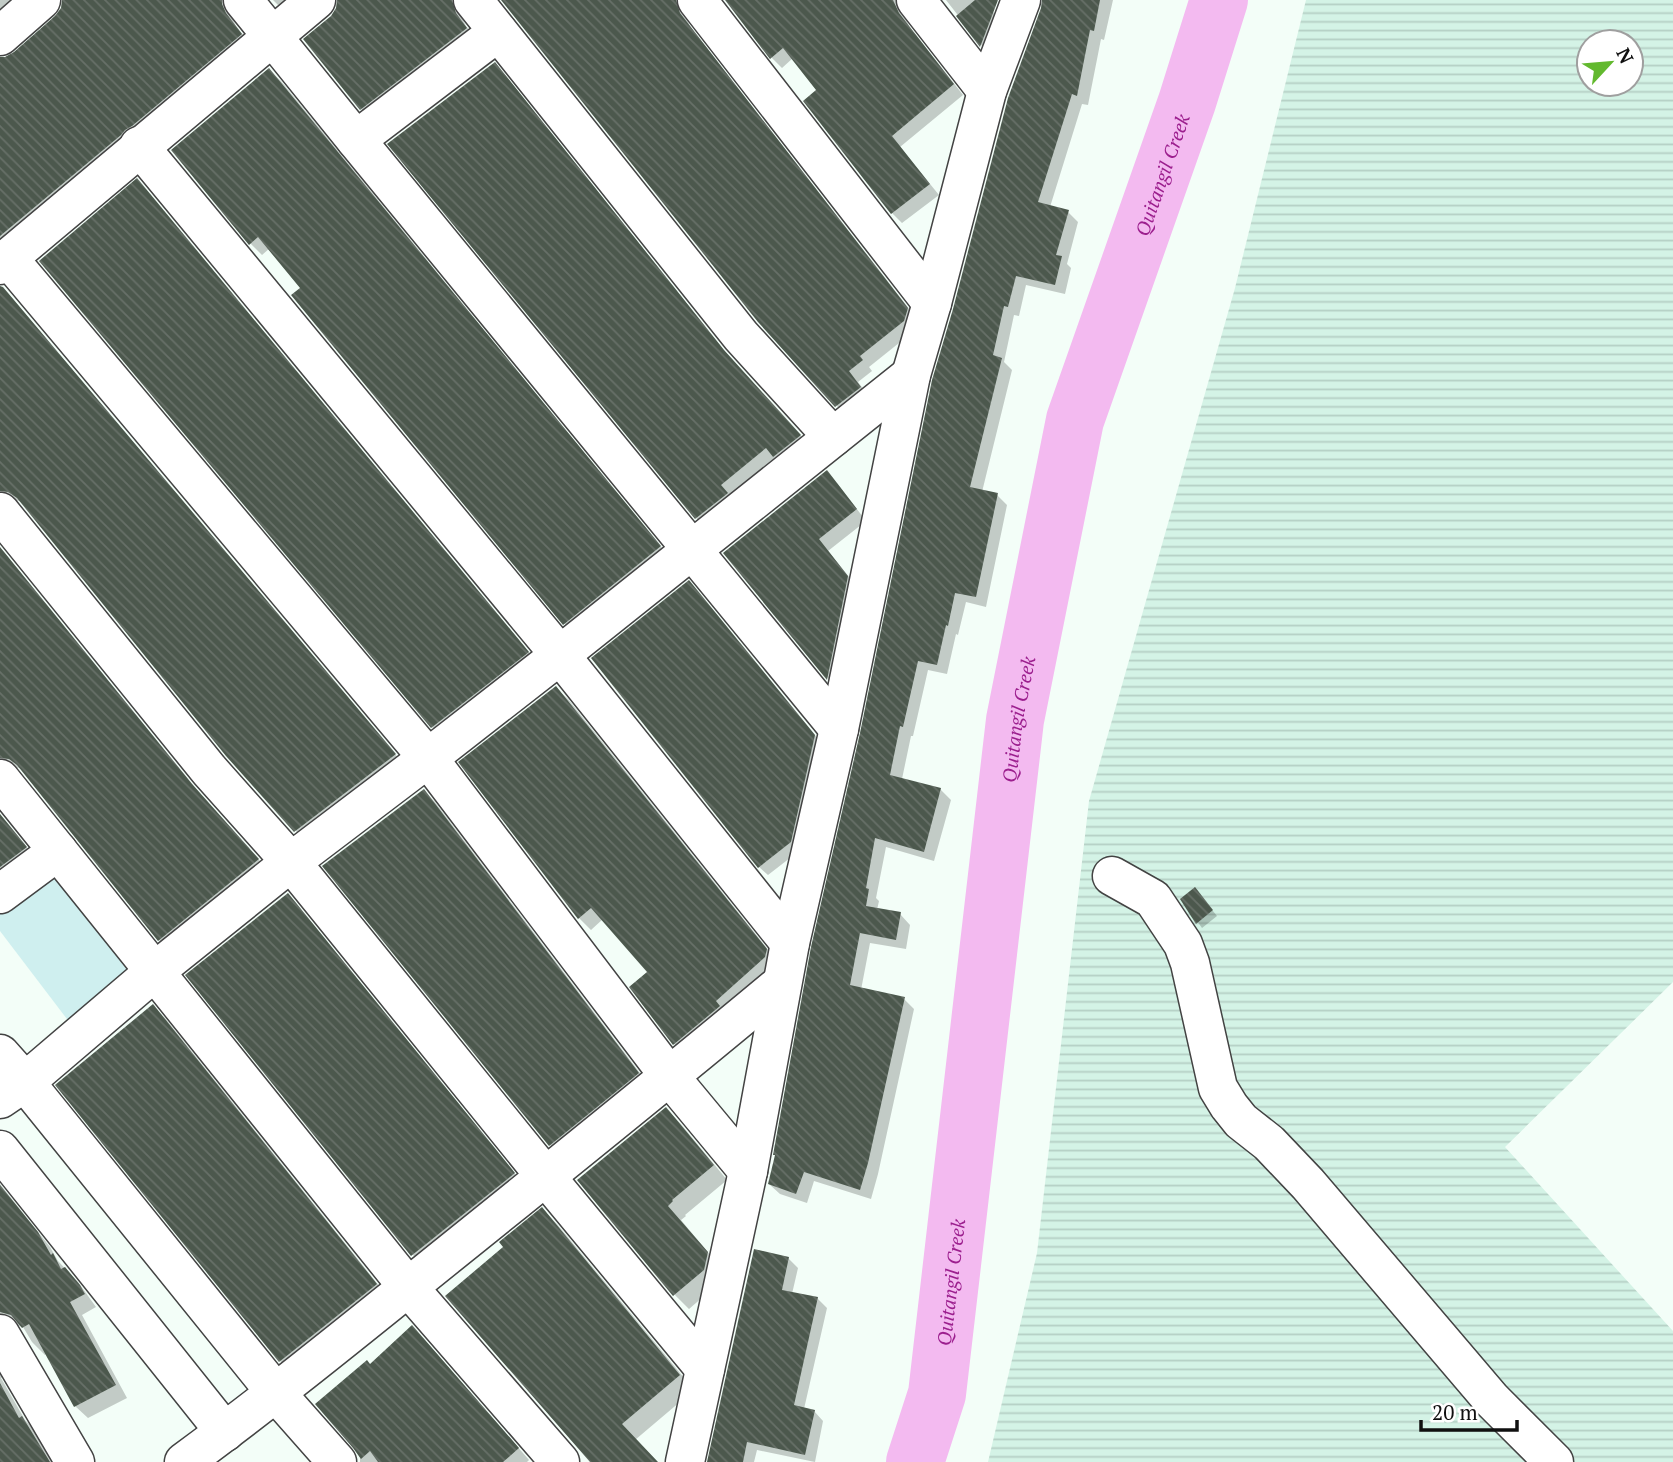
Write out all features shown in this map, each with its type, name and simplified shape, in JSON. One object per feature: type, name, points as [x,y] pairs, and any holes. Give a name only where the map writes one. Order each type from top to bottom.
[{"type":"street","points":[[0,36],[41,0]]},
{"type":"street","points":[[243,0],[839,729]]},
{"type":"street","points":[[316,0],[4,261],[428,758],[670,1077],[748,1171]]},
{"type":"street","points":[[473,0],[741,336],[833,437]]},
{"type":"street","points":[[697,0],[932,303]]},
{"type":"street","points":[[916,0],[987,91]]},
{"type":"street","points":[[685,1462],[748,1171],[790,943],[839,729],[911,375],[987,91],[1021,0]]},
{"type":"street","points":[[356,140],[498,32]]},
{"type":"street","points":[[139,146],[560,656],[790,943]]},
{"type":"street","points":[[12,1090],[291,862],[560,656],[911,375]]},
{"type":"street","points":[[0,512],[209,770],[291,862],[705,1369]]},
{"type":"street","points":[[0,779],[408,1287],[560,1462]]},
{"type":"street","points":[[0,894],[58,851]]},
{"type":"street","points":[[1112,876],[1153,899],[1183,943],[1218,1088],[1235,1114],[1269,1143],[1308,1184],[1492,1400],[1555,1462]]},
{"type":"street","points":[[0,1150],[209,1450],[276,1393],[670,1077],[782,983]]},
{"type":"street","points":[[0,1054],[12,1090],[337,1462]]},
{"type":"street","points":[[0,1334],[75,1462]]},
{"type":"green space","points":[[1306,0],[1673,0],[1673,982],[1505,1147],[1673,1331],[1673,1462],[988,1462],[1037,1253],[1089,801],[1235,288]]},
{"type":"shaded area","points":[[52,871],[132,976],[70,1023],[0,931],[0,910]]},
{"type":"building","points":[[62,0],[222,0],[226,13],[242,34],[0,236],[0,57],[14,52],[55,16],[61,8]]},
{"type":"building","points":[[337,0],[452,0],[456,13],[467,28],[360,110],[303,39],[331,16]]},
{"type":"building","points":[[501,0],[676,0],[680,13],[908,308],[904,321],[860,356],[863,360],[849,371],[861,387],[835,407],[758,322]]},
{"type":"building","points":[[725,0],[893,0],[899,13],[954,84],[892,136],[930,184],[891,214],[803,101],[816,90],[783,48],[770,59]]},
{"type":"building","points":[[975,0],[998,0],[980,47],[956,16]]},
{"type":"building","points":[[1042,0],[1100,0],[1094,31],[1090,30],[1077,96],[1072,94],[1038,202],[1069,210],[1056,255],[1062,256],[1055,285],[1016,276],[1008,307],[1004,306],[993,355],[1002,358],[970,487],[998,493],[976,597],[955,593],[937,665],[918,661],[903,727],[900,726],[890,775],[941,788],[924,852],[875,838],[866,888],[869,889],[866,906],[901,912],[896,940],[860,933],[850,985],[905,997],[868,1163],[860,1190],[804,1172],[796,1194],[768,1184],[811,947],[860,733],[932,380],[1008,98]]},
{"type":"building","points":[[495,62],[724,350],[801,435],[773,457],[766,448],[721,485],[728,493],[695,519],[387,144]]},
{"type":"building","points":[[269,68],[661,546],[563,625],[291,295],[300,288],[258,237],[249,245],[171,150]]},
{"type":"building","points":[[137,178],[529,652],[431,728],[39,261]]},
{"type":"building","points":[[0,286],[396,754],[294,832],[226,756],[17,498],[8,492],[0,491]]},
{"type":"building","points":[[827,470],[857,509],[819,539],[848,576],[827,680],[723,553]]},
{"type":"building","points":[[0,547],[192,784],[259,859],[158,941],[17,765],[9,759],[0,758]]},
{"type":"building","points":[[689,580],[815,735],[791,842],[758,868],[591,658]]},
{"type":"building","points":[[556,686],[767,949],[765,957],[716,1001],[720,1006],[673,1045],[629,987],[647,972],[591,908],[578,919],[458,762]]},
{"type":"building","points":[[424,789],[639,1073],[549,1146],[322,866]]},
{"type":"building","points":[[0,814],[27,847],[0,867]]},
{"type":"building","points":[[1195,887],[1213,910],[1196,924],[1180,899]]},
{"type":"building","points":[[288,893],[515,1173],[411,1256],[185,975]]},
{"type":"building","points":[[153,1004],[377,1284],[279,1362],[55,1085]]},
{"type":"building","points":[[666,1107],[714,1165],[668,1206],[708,1252],[704,1270],[673,1296],[577,1180]]},
{"type":"building","points":[[0,1185],[38,1232],[61,1269],[65,1267],[80,1285],[85,1294],[70,1302],[116,1385],[74,1407],[29,1324],[22,1328],[11,1315],[0,1312]]},
{"type":"building","points":[[542,1207],[680,1375],[622,1424],[658,1462],[590,1462],[445,1296],[503,1247],[499,1242]]},
{"type":"building","points":[[754,1249],[789,1257],[782,1290],[818,1297],[794,1405],[815,1410],[805,1455],[747,1442],[743,1462],[707,1462]]},
{"type":"building","points":[[412,1325],[519,1448],[503,1462],[378,1462],[370,1451],[361,1459],[315,1404],[367,1360],[370,1364]]},
{"type":"building","points":[[0,1383],[19,1418],[22,1416],[50,1462],[0,1462]]},
{"type":"waterway","name":"Quitangil Creek","points":[[915,1462],[937,1394],[1015,720],[1075,420],[1187,102],[1219,0]]}]
